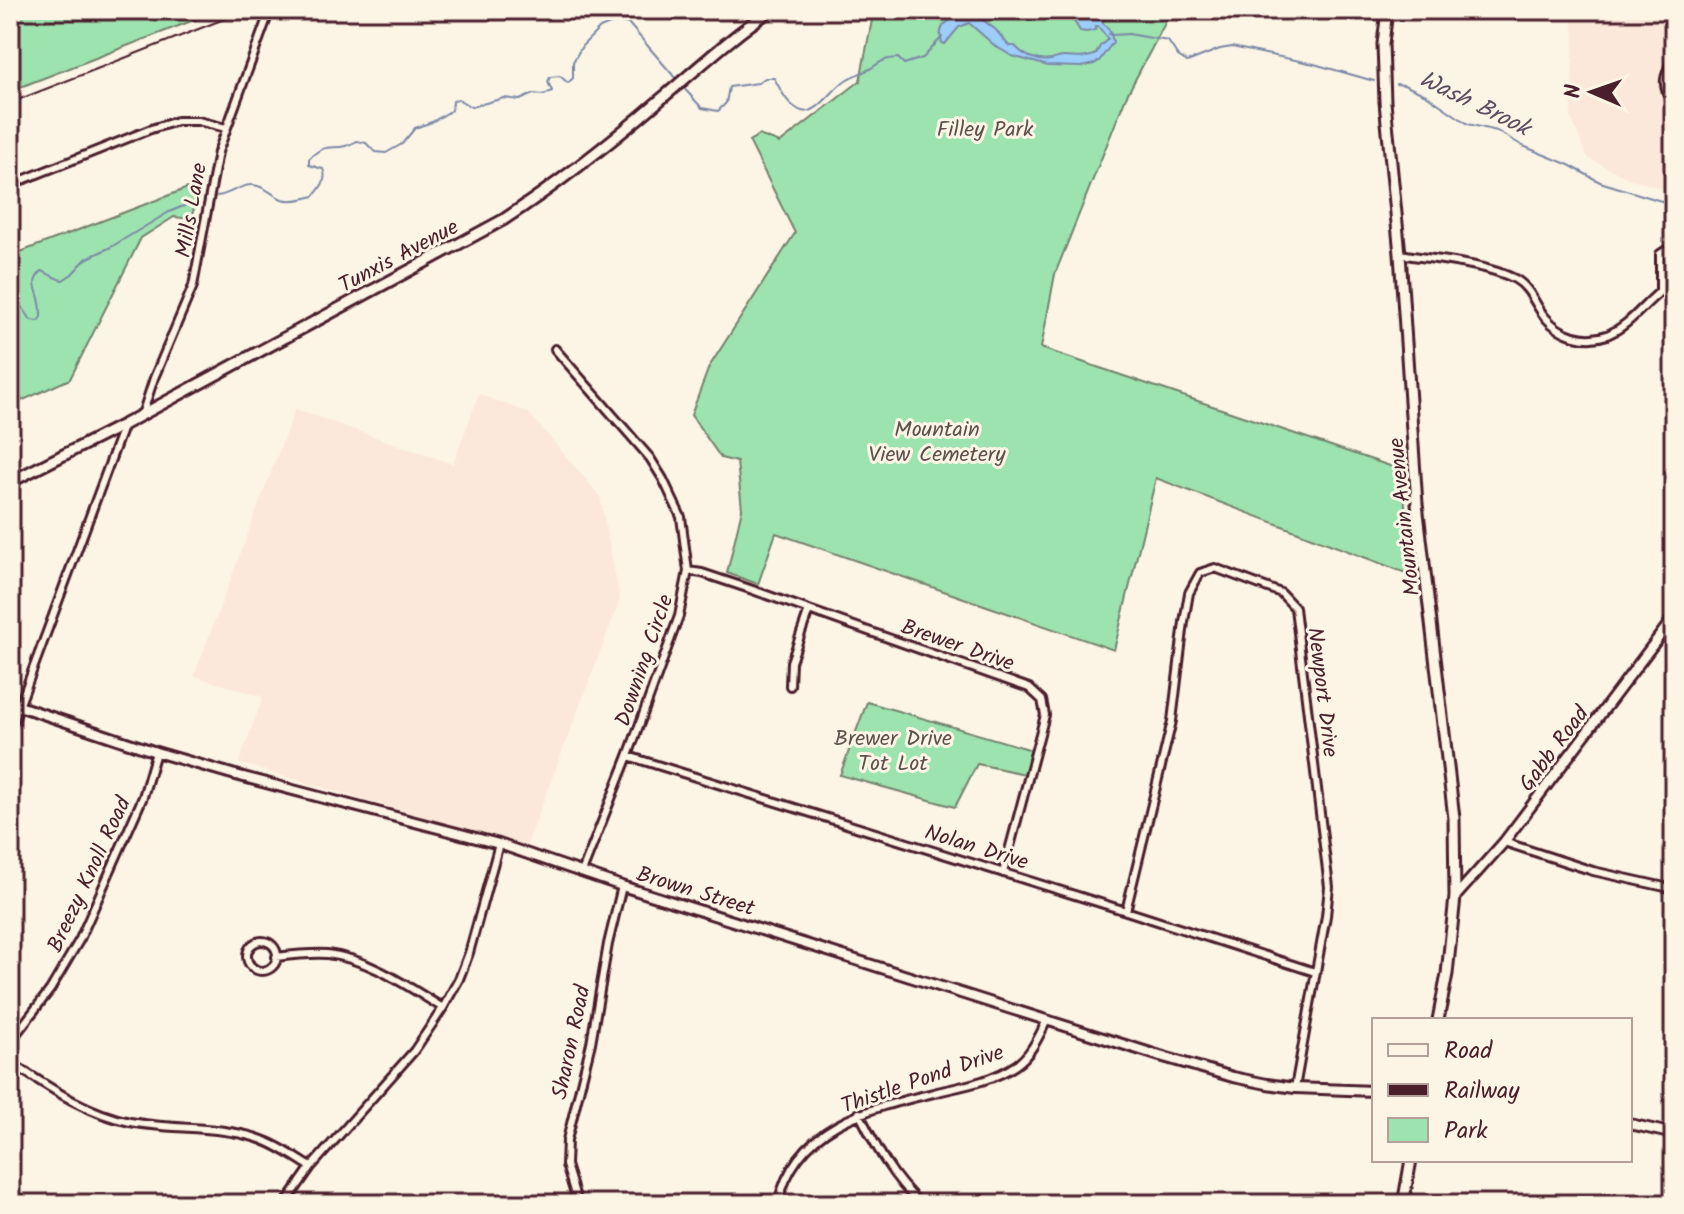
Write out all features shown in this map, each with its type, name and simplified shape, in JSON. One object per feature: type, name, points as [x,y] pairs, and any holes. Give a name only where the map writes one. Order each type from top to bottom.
[{"type":"main road","name":"Tunxis Avenue","points":[[10,482],[142,415],[503,220],[545,193],[748,25],[771,10]]},
{"type":"main road","name":"Mountain Avenue","points":[[1387,10],[1383,44],[1385,102],[1400,254],[1417,504],[1454,818],[1455,897],[1447,974],[1438,1018]]},
{"type":"main road","points":[[1403,1204],[1411,1162]]},
{"type":"street","name":"Mills Lane","points":[[142,415],[154,378],[193,286],[212,176],[226,128],[270,10]]},
{"type":"street","points":[[1673,10],[1673,56],[1664,86],[1669,97],[1674,98]]},
{"type":"street","points":[[10,185],[177,121],[198,121],[226,128]]},
{"type":"street","points":[[1660,289],[1660,254],[1674,245]]},
{"type":"street","points":[[1400,254],[1468,265],[1519,281],[1547,319],[1568,334],[1583,339],[1609,334],[1660,289],[1674,282]]},
{"type":"street","name":"Downing Circle","points":[[555,349],[650,458],[663,479],[681,517],[688,571],[679,616],[582,872]]},
{"type":"street","points":[[10,731],[123,425]]},
{"type":"street","name":"Newport Drive","points":[[1126,911],[1172,721],[1189,593],[1200,573],[1215,568],[1281,593],[1295,608],[1329,887],[1295,1088]]},
{"type":"street","name":"Brewer Drive","points":[[688,571],[732,583],[1029,688],[1042,700],[1045,715],[1003,873]]},
{"type":"street","points":[[790,686],[791,662],[809,610]]},
{"type":"street","name":"Gabb Road","points":[[1455,897],[1504,842],[1674,617]]},
{"type":"street","name":"Brown Street","points":[[10,703],[232,774],[499,844],[622,886],[1233,1077],[1295,1088],[1372,1091]]},
{"type":"street","name":"Breezy Knoll Road","points":[[10,1042],[50,990],[80,939],[143,797],[156,752]]},
{"type":"street","name":"Nolan Drive","points":[[628,756],[1315,972]]},
{"type":"street","points":[[1504,842],[1593,871],[1674,889]]},
{"type":"street","points":[[285,1204],[311,1167],[414,1051],[443,1008],[469,953],[499,844]]},
{"type":"street","name":"Sharon Road","points":[[578,1204],[568,1177],[565,1153],[591,1043],[608,944],[622,886]]},
{"type":"street","points":[[263,941],[271,944],[276,957],[271,967],[260,970],[250,965],[247,954],[254,943],[263,941]]},
{"type":"street","points":[[276,957],[329,954],[348,959],[383,972],[443,1008]]},
{"type":"street","name":"Thistle Pond Drive","points":[[778,1204],[791,1171],[806,1147],[829,1130],[879,1106],[963,1086],[1006,1071],[1027,1055],[1047,1020]]},
{"type":"street","points":[[10,1062],[81,1105],[104,1115],[128,1122],[254,1137],[311,1167]]},
{"type":"street","points":[[859,1113],[897,1180],[921,1204]]},
{"type":"street","points":[[1632,1124],[1674,1134]]},
{"type":"shaded area","points":[[1570,10],[1674,10],[1674,189],[1628,178],[1586,155],[1571,117],[1574,33]]},
{"type":"shaded area","points":[[479,394],[529,413],[600,496],[620,600],[526,847],[239,763],[263,697],[194,676],[295,409],[453,464]]},
{"type":"green space","points":[[10,10],[220,10],[10,91]]},
{"type":"green space","name":"Mountain View Cemetery","points":[[874,10],[1172,10],[1126,97],[1055,274],[1041,348],[1402,470],[1411,575],[1156,478],[1114,650],[776,533],[758,584],[727,573],[742,509],[737,462],[721,458],[691,415],[709,367],[795,233],[749,141],[759,135],[780,143],[860,81]]},
{"type":"green space","points":[[201,183],[191,219],[174,217],[141,238],[70,379],[10,406],[10,256]]},
{"type":"green space","name":"Brewer Drive Tot Lot","points":[[867,702],[1032,750],[1025,774],[977,764],[955,807],[840,775]]},
{"type":"water","points":[[967,10],[982,10],[982,19],[1009,46],[1015,46],[1036,59],[1088,57],[1096,54],[1108,39],[1098,26],[1095,30],[1080,31],[1071,16],[1063,10],[1112,10],[1102,22],[1110,31],[1113,42],[1099,61],[1081,67],[1048,66],[1012,56],[995,46],[969,23],[959,27],[945,44],[942,43],[941,30],[947,22]]},
{"type":"waterway","name":"Wash Brook","points":[[217,196],[253,185],[286,200],[314,196],[325,177],[323,169],[309,165],[309,159],[315,153],[357,141],[366,143],[375,152],[386,153],[402,144],[415,128],[452,110],[453,101],[458,99],[471,107],[504,98],[520,100],[533,94],[544,95],[552,91],[548,82],[550,77],[560,76],[568,83],[573,78],[573,62],[582,46],[600,28],[617,21],[629,24],[677,80]]},
{"type":"waterway","name":"Wash Brook","points":[[1109,34],[1168,41],[1178,56],[1187,62],[1232,47],[1314,64],[1374,81]]},
{"type":"waterway","name":"Wash Brook","points":[[681,85],[702,108],[718,111],[726,103],[729,87],[774,78],[793,106],[808,111],[846,80],[883,61],[898,58],[904,64],[923,58],[942,37]]},
{"type":"waterway","name":"Wash Brook","points":[[1396,84],[1426,95],[1468,124],[1497,131],[1600,182],[1674,205]]},
{"type":"waterway","name":"Wash Brook","points":[[10,309],[16,306],[23,308],[31,320],[38,321],[41,309],[35,283],[42,271],[63,280],[86,259],[169,212],[198,200]]},
{"type":"waterway","name":"Wash Brook","points":[[10,315],[16,327],[10,333]]},
{"type":"railway","points":[[10,103],[247,10]]},
{"type":"park label","name":"Filley Park","points":[[985,128]]}]
